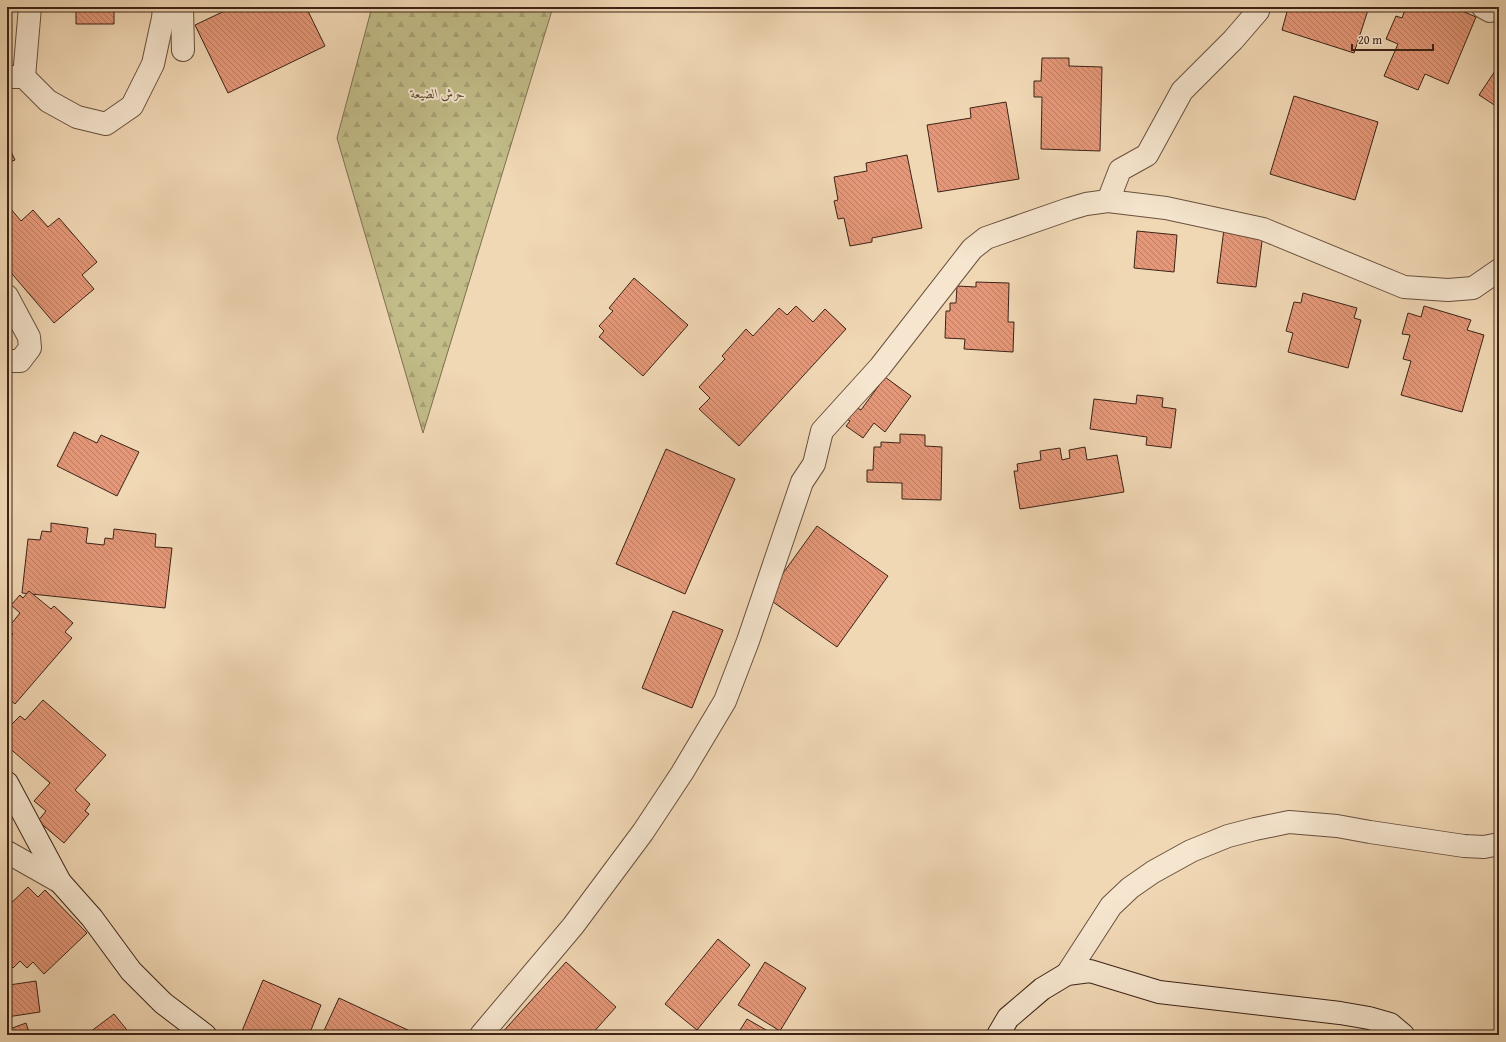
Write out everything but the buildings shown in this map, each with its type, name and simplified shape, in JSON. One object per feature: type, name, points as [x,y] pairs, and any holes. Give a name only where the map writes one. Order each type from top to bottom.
[{"type":"street","points":[[30,7],[16,77],[48,101],[77,117],[106,124],[132,106],[153,64],[164,18],[164,7]]},
{"type":"street","points":[[182,7],[183,50]]},
{"type":"street","points":[[1108,201],[1120,170],[1147,155],[1182,91],[1233,40],[1258,11],[1259,7]]},
{"type":"street","points":[[481,1035],[573,926],[643,832],[682,773],[725,701],[748,641],[802,482],[814,464],[822,431],[880,367],[972,249],[986,238],[1069,208],[1108,201],[1166,208],[1263,229],[1404,286],[1448,290],[1473,288],[1494,275],[1499,270]]},
{"type":"street","points":[[7,296],[29,337],[30,348],[20,361],[7,361]]},
{"type":"street","points":[[7,783],[60,882],[92,918],[132,971],[163,1003],[205,1035]]},
{"type":"street","points":[[1067,974],[1111,906],[1130,888],[1172,861],[1191,851],[1228,836],[1289,822],[1337,826],[1464,846],[1484,847],[1499,844]]},
{"type":"street","points":[[7,852],[60,882]]},
{"type":"street","points":[[998,1035],[1008,1018],[1042,989],[1067,974],[1090,971],[1159,992],[1340,1013],[1368,1018],[1390,1024],[1403,1035]]},
{"type":"green space","name":"حرش الضيعة","points":[[372,7],[553,7],[423,433],[337,138]]}]
